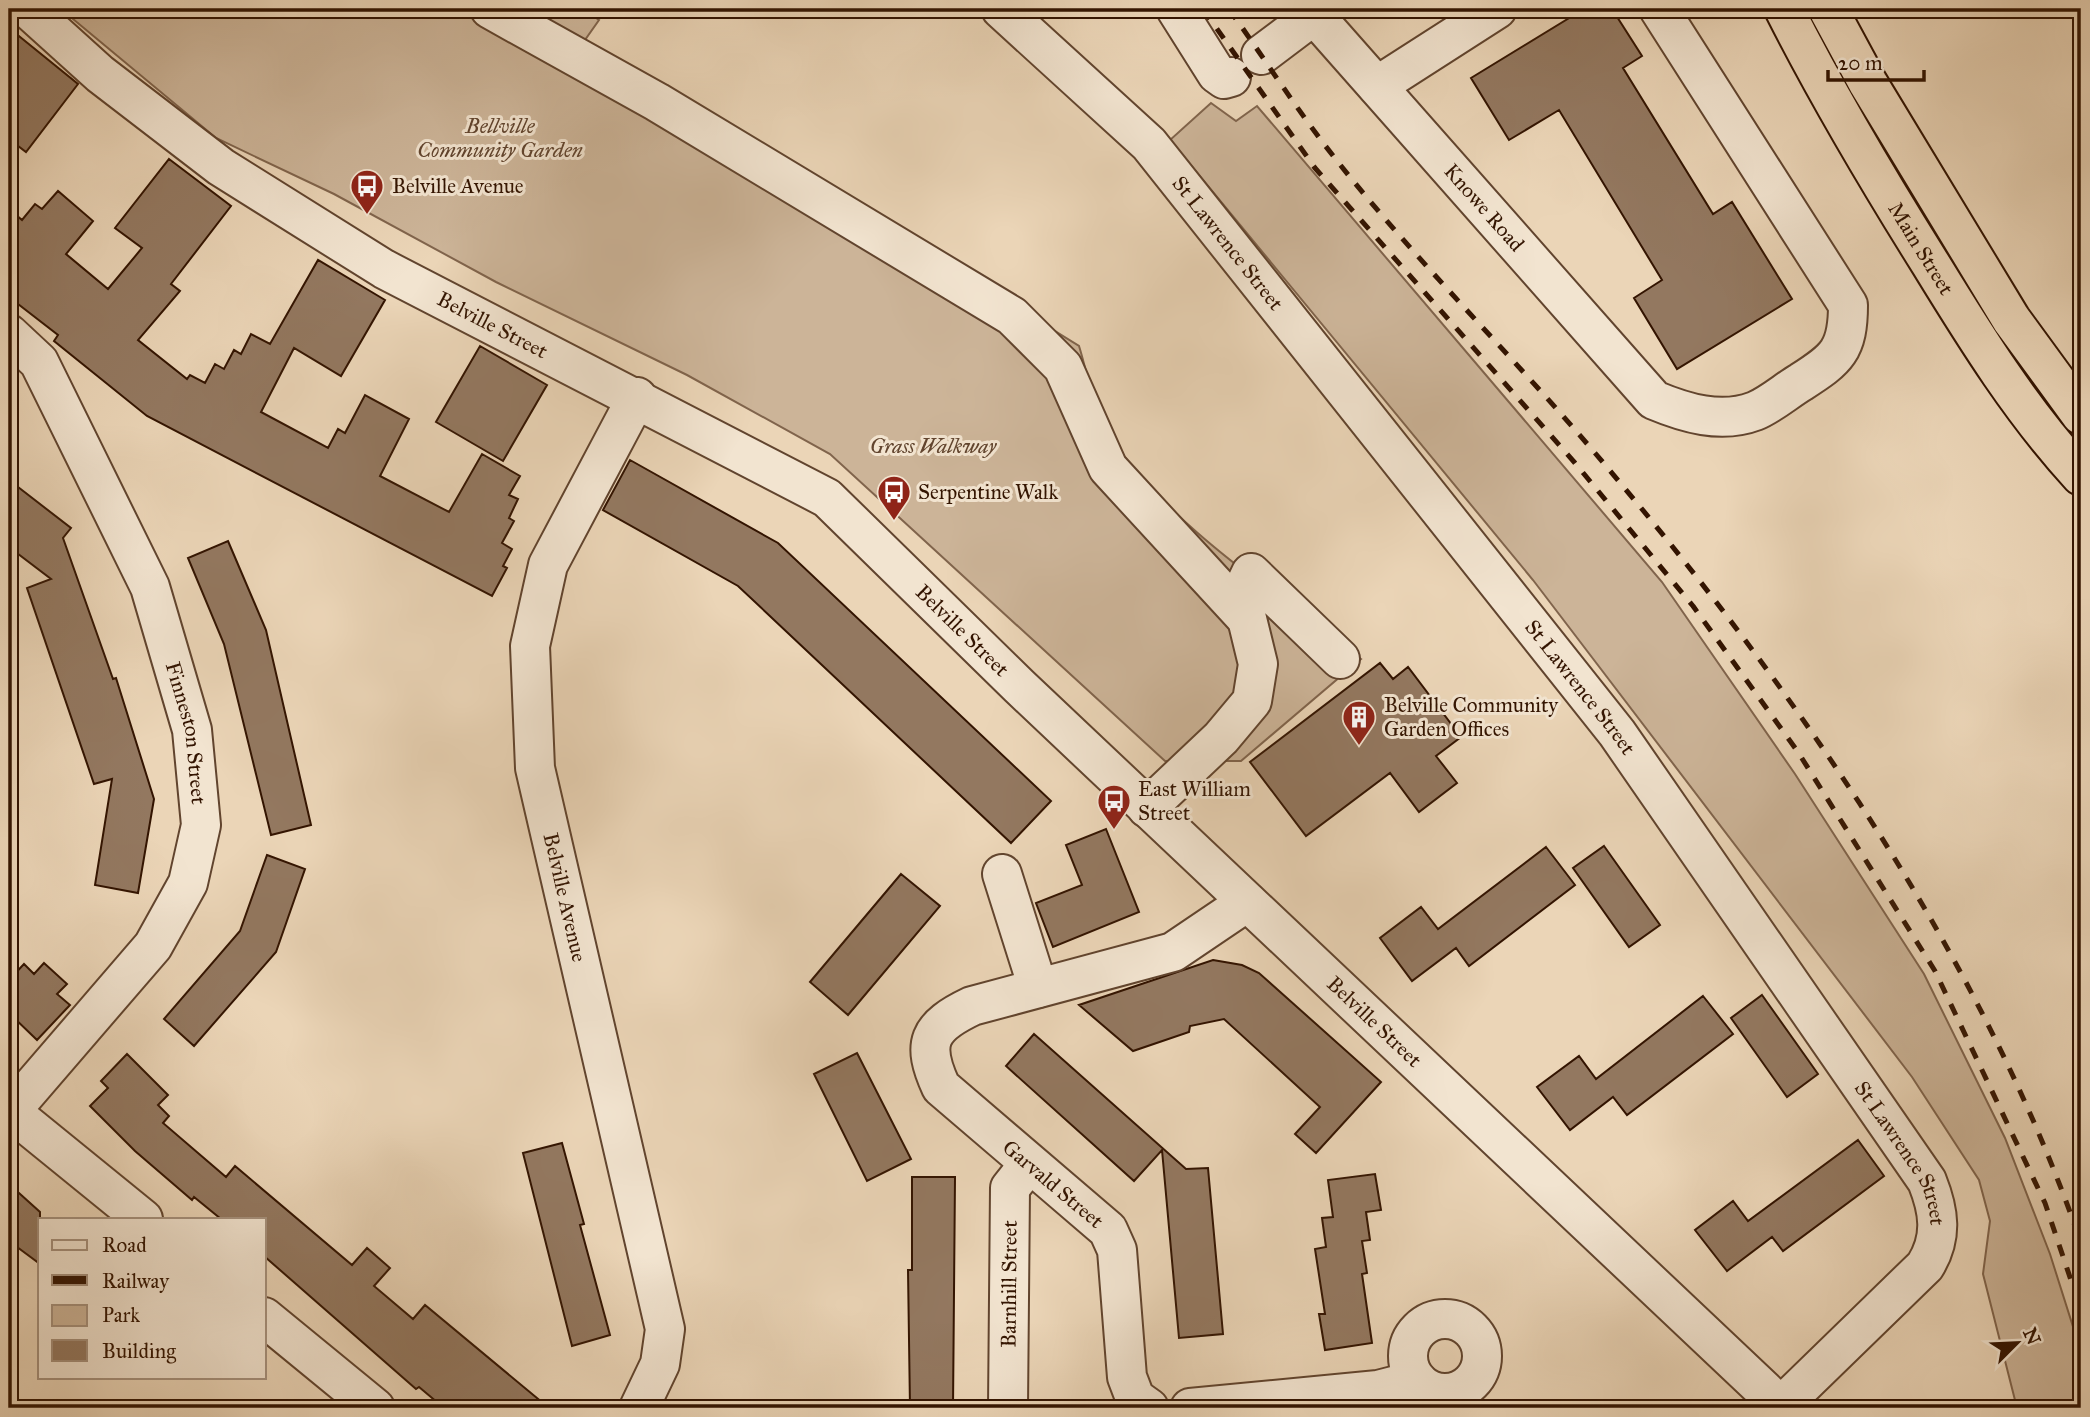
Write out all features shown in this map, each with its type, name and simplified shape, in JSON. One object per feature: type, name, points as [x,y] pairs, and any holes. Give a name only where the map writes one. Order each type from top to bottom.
[{"type":"highway","name":"Main Street","points":[[1784,9],[1843,119],[1963,317],[2032,417],[2081,476]]},
{"type":"highway","name":"Main Street","points":[[1828,9],[1868,83],[2005,309],[2042,365],[2081,415]]},
{"type":"street","name":"Belville Street","points":[[28,9],[100,74],[221,167],[384,269],[637,397],[827,498],[1147,808],[1782,1407]]},
{"type":"street","points":[[490,9],[657,102],[1012,316],[1063,367],[1108,467],[1245,617]]},
{"type":"street","name":"St Lawrence Street","points":[[1001,9],[1149,144],[1617,733],[1927,1181],[1939,1220],[1933,1254],[1925,1266],[1782,1407]]},
{"type":"street","points":[[1176,9],[1217,74],[1224,79],[1231,77]]},
{"type":"street","points":[[1377,86],[1497,9]]},
{"type":"street","name":"Knowe Road","points":[[1261,55],[1318,12],[1377,86],[1654,400],[1689,414],[1721,416],[1755,411],[1835,360],[1848,328],[1848,305],[1659,9]]},
{"type":"street","name":"Finneston Street","points":[[9,334],[39,362],[150,587],[192,730],[201,825],[188,883],[153,946],[10,1111]]},
{"type":"street","name":"Belville Avenue","points":[[637,397],[548,565],[530,646],[535,768],[665,1329],[660,1364],[639,1408]]},
{"type":"street","points":[[1147,808],[1221,738],[1252,701],[1258,664],[1241,594],[1251,573],[1340,659]]},
{"type":"street","points":[[1002,874],[1038,988],[1172,952],[1247,902]]},
{"type":"street","name":"Garvald Street","points":[[1038,988],[972,1006],[948,1017],[931,1039],[929,1060],[941,1087],[1108,1230],[1117,1250],[1127,1377],[1135,1398],[1149,1408]]},
{"type":"street","points":[[10,1111],[142,1218]]},
{"type":"street","name":"Barnhill Street","points":[[1008,1408],[1010,1188],[1029,1164]]},
{"type":"street","points":[[266,1319],[354,1401]]},
{"type":"street","points":[[1190,1408],[1378,1390],[1417,1380]]},
{"type":"green space","name":"Bellville Community Garden","points":[[61,9],[583,9],[599,20],[585,40],[1079,346],[1100,418],[1127,460],[1155,492],[1221,553],[1361,659],[1241,761],[1165,761],[830,454],[687,375],[496,282],[334,194],[216,138]]},
{"type":"green space","points":[[1211,103],[1236,121],[1257,106],[1662,582],[1795,774],[1924,974],[2005,1138],[2050,1254],[2081,1352],[2081,1408],[2017,1408],[1983,1274],[1990,1221],[1979,1180],[1912,1077],[1533,580],[1170,140]]},
{"type":"building","points":[[1584,9],[1612,9],[1642,56],[1623,68],[1713,214],[1732,202],[1792,299],[1677,369],[1634,298],[1662,280],[1559,110],[1509,140],[1471,78]]},
{"type":"building","points":[[9,28],[78,84],[26,152],[9,139]]},
{"type":"building","points":[[169,159],[231,206],[171,284],[180,291],[138,340],[187,379],[190,375],[205,383],[215,364],[224,369],[234,350],[241,354],[251,334],[270,344],[318,260],[385,300],[341,376],[294,348],[261,412],[328,448],[338,429],[345,433],[365,395],[409,419],[380,476],[449,512],[482,454],[520,476],[509,495],[518,499],[509,518],[514,521],[502,543],[512,549],[503,566],[507,568],[492,596],[147,416],[54,341],[58,335],[9,297],[9,209],[22,220],[35,204],[42,209],[58,191],[93,221],[66,254],[108,289],[142,248],[115,228]]},
{"type":"building","points":[[480,346],[547,385],[503,461],[436,422]]},
{"type":"building","points":[[630,460],[778,543],[1051,801],[1011,843],[738,586],[603,510]]},
{"type":"building","points":[[9,480],[71,528],[63,538],[113,679],[116,678],[154,799],[138,893],[95,885],[112,779],[94,784],[27,588],[51,579],[9,547]]},
{"type":"building","points":[[228,541],[266,630],[311,825],[271,835],[224,644],[188,558]]},
{"type":"building","name":"Belville Community Garden Offices","points":[[1380,663],[1393,679],[1408,667],[1461,737],[1436,756],[1457,783],[1419,812],[1390,773],[1306,836],[1250,762]]},
{"type":"building","points":[[1106,829],[1139,912],[1053,947],[1036,903],[1082,885],[1066,845]]},
{"type":"building","points":[[1604,846],[1660,925],[1629,947],[1573,868]]},
{"type":"building","points":[[1546,847],[1575,885],[1469,966],[1456,948],[1412,981],[1380,938],[1421,907],[1438,929]]},
{"type":"building","points":[[267,855],[305,869],[276,952],[194,1046],[164,1019],[240,931]]},
{"type":"building","points":[[901,874],[940,906],[848,1015],[810,982]]},
{"type":"building","points":[[1213,960],[1242,965],[1259,973],[1381,1082],[1316,1153],[1295,1134],[1320,1107],[1224,1019],[1190,1026],[1189,1032],[1133,1051],[1079,1005]]},
{"type":"building","points":[[44,963],[67,984],[57,994],[70,1005],[37,1040],[9,1013],[9,980],[24,964],[34,974]]},
{"type":"building","points":[[1762,995],[1818,1074],[1787,1097],[1731,1018]]},
{"type":"building","points":[[1703,996],[1733,1034],[1627,1115],[1613,1097],[1570,1130],[1537,1087],[1579,1056],[1596,1079]]},
{"type":"building","points":[[1034,1034],[1186,1169],[1208,1168],[1223,1334],[1179,1338],[1162,1150],[1134,1181],[1006,1066]]},
{"type":"building","points":[[857,1053],[911,1159],[867,1181],[814,1074]]},
{"type":"building","points":[[127,1054],[168,1095],[158,1105],[169,1116],[163,1123],[226,1177],[235,1166],[352,1265],[367,1248],[390,1268],[374,1286],[413,1319],[425,1305],[549,1408],[444,1408],[419,1387],[416,1389],[266,1258],[266,1218],[220,1218],[194,1197],[192,1200],[135,1151],[90,1106],[108,1088],[101,1081]]},
{"type":"building","points":[[1858,1140],[1884,1176],[1783,1251],[1772,1237],[1727,1271],[1695,1230],[1733,1201],[1748,1221]]},
{"type":"building","points":[[562,1143],[584,1224],[580,1225],[610,1335],[572,1346],[523,1153]]},
{"type":"building","points":[[1375,1174],[1381,1210],[1366,1212],[1370,1240],[1362,1241],[1367,1273],[1362,1274],[1372,1343],[1325,1350],[1319,1314],[1325,1314],[1315,1249],[1326,1247],[1322,1218],[1333,1217],[1328,1180]]},
{"type":"building","points":[[912,1177],[955,1177],[953,1408],[910,1408],[908,1270],[912,1270]]},
{"type":"building","points":[[9,1184],[40,1212],[38,1263],[9,1241]]},
{"type":"railway","points":[[1203,9],[1315,168],[1575,463],[1693,606],[1798,752],[1935,971],[2045,1203],[2081,1310]]},
{"type":"railway","points":[[1229,9],[1334,157],[1397,233],[1595,453],[1740,633],[1809,728],[1874,826],[1935,927],[1991,1030],[2040,1136],[2081,1243]]},
{"type":"place","name":"Belville Avenue","points":[[367,216]]},
{"type":"place","name":"Serpentine Walk","points":[[894,522]]},
{"type":"place","name":"Belville Community Garden Offices","points":[[1359,747]]},
{"type":"place","name":"East William Street","points":[[1114,831]]},
{"type":"park label","name":"Grass Walkway","points":[[933,446]]}]
